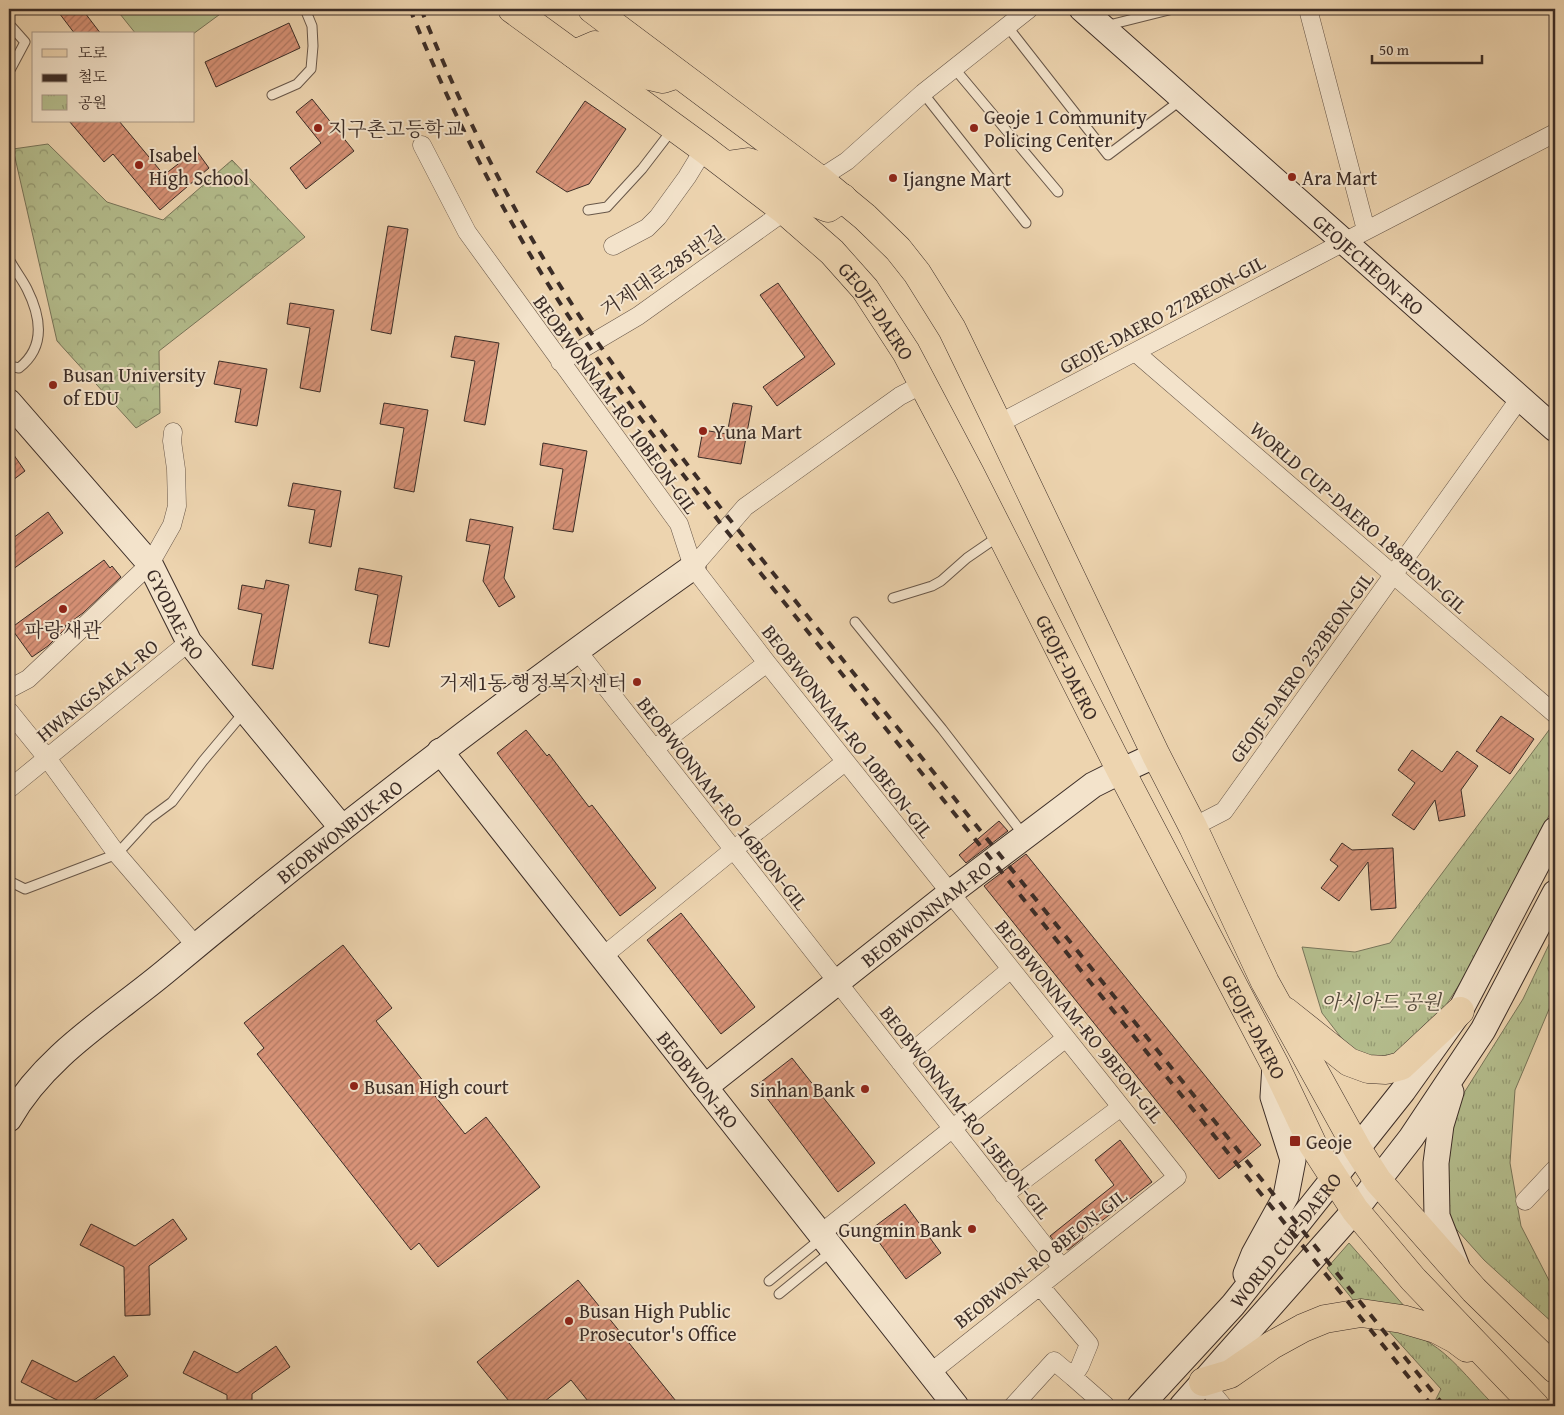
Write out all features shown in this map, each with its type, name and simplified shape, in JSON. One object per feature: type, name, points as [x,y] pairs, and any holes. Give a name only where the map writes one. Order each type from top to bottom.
[{"type":"main road","name":"GEOJE-DAERO","points":[[592,9],[819,179],[865,217],[891,242],[917,273],[952,329],[1156,755],[1194,828],[1265,982],[1358,1150],[1378,1181],[1459,1274],[1555,1369]]},
{"type":"main road","name":"GEOJECHEON-RO","points":[[1082,9],[1555,429]]},
{"type":"main road","name":"GEOJE-DAERO","points":[[522,13],[574,54],[727,165],[785,211],[832,252],[865,289],[890,327],[923,384],[1121,771],[1276,1065],[1313,1145],[1355,1210],[1413,1279],[1506,1378],[1535,1406]]},
{"type":"main road","points":[[574,54],[594,45],[612,51],[650,76],[663,79],[678,74]]},
{"type":"main road","points":[[727,165],[748,162],[766,168],[810,200],[828,208],[842,198]]},
{"type":"main road","name":"GYODAE-RO","points":[[9,402],[150,564],[189,642],[342,828]]},
{"type":"main road","name":"BEOBWONBUK-RO","points":[[9,1119],[18,1101],[53,1062],[342,828],[576,649],[692,567]]},
{"type":"main road","name":"BEOBWON-RO","points":[[440,752],[956,1406]]},
{"type":"main road","name":"BEOBWONNAM-RO","points":[[705,1087],[950,892],[1025,836],[1093,786],[1156,755]]},
{"type":"main road","name":"WORLD CUP-DAERO","points":[[1140,1406],[1234,1304],[1403,1091],[1460,1011],[1555,830]]},
{"type":"main road","name":"WORLD CUP-DAERO","points":[[1182,1406],[1355,1210],[1378,1181],[1484,1030],[1555,893]]},
{"type":"main road","points":[[1278,1007],[1349,1062],[1368,1069],[1386,1070],[1401,1066],[1460,1011]]},
{"type":"main road","points":[[1234,1304],[1254,1254],[1286,1196],[1293,1160],[1273,1097],[1276,1065]]},
{"type":"main road","points":[[1457,1070],[1441,1126],[1436,1163],[1437,1216],[1459,1274]]},
{"type":"main road","points":[[1203,1382],[1230,1374],[1272,1345],[1303,1328],[1325,1319],[1361,1313],[1402,1319],[1436,1329],[1455,1338],[1506,1378]]},
{"type":"street","points":[[819,179],[847,161],[922,93],[1029,9]]},
{"type":"street","points":[[1308,9],[1366,230]]},
{"type":"street","name":"GEOJE-DAERO 272BEON-GIL","points":[[998,424],[1366,230],[1555,133]]},
{"type":"street","name":"BEOBWONNAM-RO 10BEON-GIL","points":[[422,145],[467,232],[679,524],[692,567],[767,664],[950,892]]},
{"type":"street","points":[[613,246],[647,228],[658,218],[687,178],[704,149]]},
{"type":"street","name":"거제대로285번길","points":[[560,362],[638,316],[785,211]]},
{"type":"street","name":"WORLD CUP-DAERO 188BEON-GIL","points":[[1135,352],[1555,714]]},
{"type":"street","points":[[692,567],[745,507],[900,396],[923,384]]},
{"type":"street","name":"GEOJE-DAERO 252BEON-GIL","points":[[1194,828],[1224,811],[1520,398]]},
{"type":"street","points":[[9,689],[28,679],[150,564],[172,525],[177,506],[176,469],[172,441],[174,432]]},
{"type":"street","name":"HWANGSAEAL-RO","points":[[9,789],[189,642]]},
{"type":"street","name":"BEOBWONNAM-RO 16BEON-GIL","points":[[576,649],[837,982]]},
{"type":"street","points":[[654,749],[767,664]]},
{"type":"street","points":[[9,711],[48,758],[117,854],[196,946]]},
{"type":"street","points":[[602,957],[732,850],[845,762]]},
{"type":"street","name":"BEOBWONNAM-RO 9BEON-GIL","points":[[950,892],[1177,1177]]},
{"type":"street","points":[[900,1062],[1011,969]]},
{"type":"street","name":"BEOBWONNAM-RO 15BEON-GIL","points":[[837,982],[1062,1268]]},
{"type":"street","points":[[825,1240],[952,1129],[1066,1038]]},
{"type":"street","points":[[1004,1195],[1121,1107]]},
{"type":"street","points":[[1526,1201],[1555,1169]]},
{"type":"street","name":"BEOBWON-RO 8BEON-GIL","points":[[930,1373],[1177,1177]]},
{"type":"street","points":[[1040,1286],[1089,1344],[1073,1377]]},
{"type":"street","points":[[1013,1406],[1054,1361],[1106,1406]]},
{"type":"street","points":[[1203,1382],[1223,1406]]},
{"type":"lane","points":[[272,95],[297,84],[311,69],[312,26],[305,9]]},
{"type":"lane","points":[[1102,27],[1172,9]]},
{"type":"lane","points":[[9,24],[25,42],[9,72]]},
{"type":"lane","points":[[1007,26],[1108,155],[1183,99]]},
{"type":"lane","points":[[954,68],[1058,192]]},
{"type":"lane","points":[[922,93],[1026,223]]},
{"type":"lane","points":[[588,210],[607,207],[642,169],[674,127]]},
{"type":"lane","points":[[9,259],[27,289],[34,307],[39,330],[37,345],[30,359],[19,368],[9,366]]},
{"type":"lane","points":[[893,598],[941,582],[967,558],[1001,534]]},
{"type":"lane","points":[[855,622],[942,729],[1025,836]]},
{"type":"lane","points":[[9,881],[25,889],[117,854],[149,819],[172,802],[245,710]]},
{"type":"lane","points":[[769,1281],[825,1240]]},
{"type":"lane","points":[[779,1294],[825,1240]]},
{"type":"green space","points":[[116,9],[227,9],[195,33],[134,32]]},
{"type":"green space","points":[[48,144],[107,202],[163,220],[232,160],[305,237],[159,351],[160,413],[136,428],[57,341],[13,149]]},
{"type":"green space","name":"아시아드 공원","points":[[1555,722],[1555,804],[1468,971],[1439,1016],[1404,1057],[1357,1058],[1322,1013],[1302,947],[1355,952],[1390,943]]},
{"type":"green space","points":[[1555,932],[1555,995],[1515,1090],[1510,1163],[1521,1226],[1555,1292],[1555,1325],[1484,1260],[1449,1221],[1442,1164],[1457,1104],[1523,999]]},
{"type":"green space","points":[[1349,1243],[1412,1315],[1358,1306],[1327,1268]]},
{"type":"green space","points":[[1386,1328],[1410,1333],[1437,1348],[1495,1406],[1440,1406],[1435,1401],[1441,1389]]},
{"type":"building","points":[[56,9],[82,9],[99,32],[73,32]]},
{"type":"building","points":[[289,23],[300,48],[216,87],[205,62]]},
{"type":"building","points":[[312,99],[354,151],[306,189],[290,168],[321,143],[296,112]]},
{"type":"building","points":[[585,101],[626,129],[589,184],[567,192],[536,172]]},
{"type":"building","name":"Isabel High School","points":[[70,122],[120,122],[164,175],[196,150],[209,168],[160,210],[113,154],[104,162]]},
{"type":"building","points":[[388,226],[408,229],[391,334],[371,330]]},
{"type":"building","points":[[778,283],[835,364],[777,406],[763,387],[805,357],[760,295]]},
{"type":"building","points":[[290,303],[334,310],[320,392],[300,388],[310,328],[287,324]]},
{"type":"building","points":[[455,336],[499,343],[485,425],[464,421],[475,361],[451,357]]},
{"type":"building","points":[[219,361],[267,369],[257,426],[235,422],[241,389],[214,384]]},
{"type":"building","points":[[384,403],[428,410],[414,492],[394,488],[404,428],[380,424]]},
{"type":"building","points":[[733,403],[752,406],[741,464],[698,457],[703,430],[727,434]]},
{"type":"building","points":[[543,443],[587,451],[573,532],[553,529],[563,469],[540,465]]},
{"type":"building","points":[[9,448],[25,471],[9,483]]},
{"type":"building","points":[[293,483],[341,491],[331,547],[309,543],[315,510],[288,506]]},
{"type":"building","points":[[48,512],[63,533],[9,572],[9,541]]},
{"type":"building","points":[[470,519],[513,527],[504,578],[515,597],[499,607],[483,581],[490,545],[466,541]]},
{"type":"building","name":"파랑새관","points":[[104,560],[121,577],[83,613],[65,626],[66,628],[48,646],[32,657],[11,628]]},
{"type":"building","points":[[359,568],[402,576],[389,647],[369,643],[378,595],[355,590]]},
{"type":"building","points":[[266,580],[289,585],[273,669],[252,665],[262,614],[238,609],[242,585],[264,589]]},
{"type":"building","points":[[1501,716],[1534,739],[1510,774],[1476,751]]},
{"type":"building","points":[[526,730],[547,756],[549,754],[589,807],[592,805],[656,888],[620,916],[497,753]]},
{"type":"building","points":[[1412,750],[1442,772],[1457,751],[1478,766],[1461,790],[1465,816],[1439,821],[1435,800],[1414,830],[1392,815],[1415,783],[1398,770]]},
{"type":"building","points":[[999,821],[1008,831],[966,863],[959,855]]},
{"type":"building","points":[[1342,843],[1352,850],[1393,848],[1396,908],[1371,910],[1368,862],[1339,901],[1321,888],[1338,866],[1330,860]]},
{"type":"building","points":[[1026,854],[1261,1145],[1219,1179],[984,886]]},
{"type":"building","points":[[681,913],[755,1007],[721,1034],[647,940]]},
{"type":"building","name":"Busan High court","points":[[343,945],[392,1008],[376,1021],[465,1134],[486,1117],[540,1187],[438,1267],[419,1243],[411,1250],[257,1054],[264,1048],[244,1023]]},
{"type":"building","points":[[792,1058],[875,1163],[838,1192],[757,1085]]},
{"type":"building","points":[[1120,1140],[1152,1182],[1082,1236],[1083,1238],[1068,1250],[1060,1248],[1050,1236],[1114,1185],[1095,1160]]},
{"type":"building","points":[[905,1204],[941,1253],[906,1279],[870,1230]]},
{"type":"building","points":[[173,1219],[187,1239],[149,1266],[150,1315],[125,1316],[124,1267],[80,1245],[91,1224],[135,1246]]},
{"type":"building","name":"Busan High Public Prosecutor's Office","points":[[578,1280],[680,1406],[592,1406],[571,1380],[539,1406],[513,1406],[477,1362]]},
{"type":"building","points":[[276,1346],[290,1367],[252,1394],[252,1406],[227,1406],[227,1395],[183,1373],[194,1351],[237,1373]]},
{"type":"building","points":[[114,1356],[128,1376],[90,1403],[90,1406],[65,1406],[65,1404],[21,1382],[32,1360],[76,1382]]},
{"type":"railway","points":[[410,9],[468,139],[512,224],[562,306],[620,391],[721,524],[1432,1406]]},
{"type":"railway","points":[[421,9],[475,131],[538,249],[585,324],[672,445],[727,516],[1444,1406]]},
{"type":"place","name":"지구촌고등학교","points":[[318,128]]},
{"type":"place","name":"Geoje 1 Community Policing Center","points":[[974,128]]},
{"type":"place","name":"Isabel High School","points":[[139,165]]},
{"type":"place","name":"Ara Mart","points":[[1292,177]]},
{"type":"place","name":"Ijangne Mart","points":[[893,178]]},
{"type":"place","name":"Busan University of EDU","points":[[53,385]]},
{"type":"place","name":"Yuna Mart","points":[[703,431]]},
{"type":"place","name":"파랑새관","points":[[63,609]]},
{"type":"place","name":"거제1동 행정복지센터","points":[[637,682]]},
{"type":"place","name":"Busan High court","points":[[354,1086]]},
{"type":"place","name":"Sinhan Bank","points":[[865,1089]]},
{"type":"place","name":"Geoje","points":[[1295,1141]]},
{"type":"place","name":"Gungmin Bank","points":[[972,1229]]},
{"type":"place","name":"Busan High Public Prosecutor's Office","points":[[569,1321]]}]
